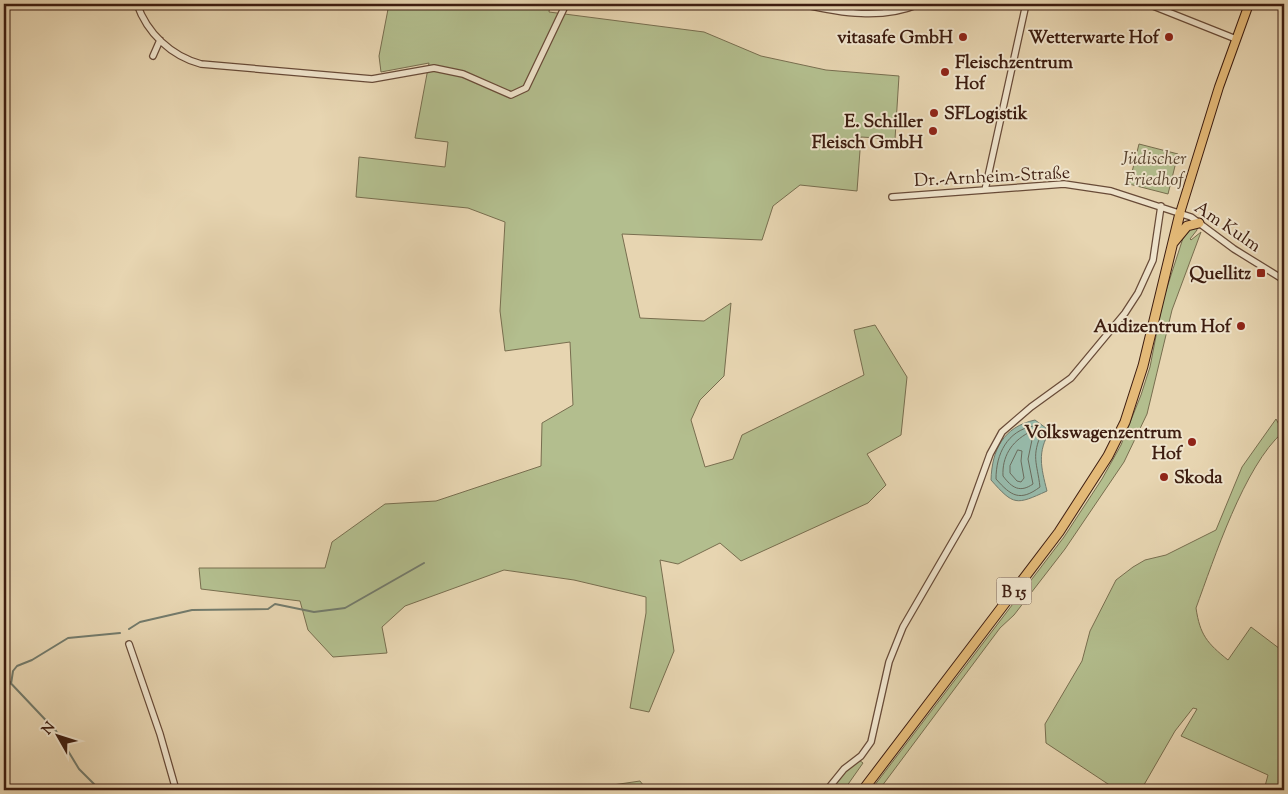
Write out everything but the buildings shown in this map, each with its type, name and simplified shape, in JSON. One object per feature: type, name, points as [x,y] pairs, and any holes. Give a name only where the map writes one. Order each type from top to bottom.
[{"type":"highway","name":"B 15","points":[[862,790],[1059,532],[1108,456],[1124,422],[1142,372],[1180,213]]},
{"type":"highway","points":[[1171,245],[1187,226],[1199,223]]},
{"type":"main road","name":"B 15","points":[[1180,213],[1205,129],[1249,4]]},
{"type":"street","points":[[137,4],[146,23],[160,40],[178,55],[201,64],[372,79],[434,68],[463,74],[511,95],[526,88],[566,4]]},
{"type":"street","points":[[802,4],[846,12],[889,14],[919,4]]},
{"type":"street","points":[[985,190],[1026,4]]},
{"type":"street","points":[[1148,4],[1236,39]]},
{"type":"street","points":[[153,56],[160,40]]},
{"type":"street","name":"Dr.-Arnheim-Straße","points":[[892,198],[1064,184],[1087,186],[1180,213]]},
{"type":"street","points":[[826,790],[844,769],[861,756],[871,742],[878,702],[895,645],[903,627],[968,515],[995,442],[1011,422],[1070,378],[1119,321],[1138,293],[1154,260],[1161,206]]},
{"type":"street","name":"Am Kulm","points":[[1180,213],[1199,223],[1234,249],[1284,280]]},
{"type":"street","points":[[129,644],[160,734],[176,790]]},
{"type":"green space","points":[[389,4],[550,4],[549,12],[704,32],[761,56],[826,70],[899,76],[895,139],[861,137],[857,191],[800,185],[773,206],[762,240],[622,234],[640,318],[704,321],[731,303],[724,376],[700,400],[691,420],[705,467],[733,459],[742,435],[864,375],[854,330],[875,325],[907,377],[901,435],[867,454],[886,485],[868,503],[741,561],[720,543],[678,564],[660,560],[674,651],[649,712],[630,708],[646,613],[646,597],[574,580],[504,570],[405,606],[382,627],[387,653],[333,657],[308,630],[300,601],[201,589],[199,568],[325,568],[332,542],[385,504],[436,501],[541,466],[542,423],[573,405],[570,342],[505,351],[500,311],[505,222],[468,208],[356,197],[359,157],[445,167],[448,142],[415,138],[429,63],[381,72],[379,56]]},
{"type":"green space","name":"Jüdischer Friedhof","points":[[1139,144],[1178,154],[1168,194],[1129,184]]},
{"type":"green space","points":[[1197,227],[1197,230],[1190,239],[1201,232],[1172,310],[1147,414],[1124,462],[1065,549],[1014,615],[1000,628],[879,790],[871,790],[1064,537],[1102,479],[1121,445],[1141,395],[1150,367],[1163,300],[1184,235],[1188,229]]},
{"type":"green space","points":[[1276,419],[1283,432],[1269,447],[1255,467],[1243,490],[1221,540],[1196,608],[1202,632],[1210,643],[1228,660],[1251,627],[1284,652],[1284,790],[1264,790],[1268,775],[1181,736],[1197,709],[1193,708],[1175,731],[1141,790],[1117,790],[1046,743],[1045,724],[1082,661],[1090,631],[1116,580],[1145,560],[1166,555],[1216,530],[1242,467]]},
{"type":"green space","points":[[859,760],[863,763],[844,790],[830,790],[838,779]]},
{"type":"green space","points":[[640,781],[647,790],[595,790],[599,787]]},
{"type":"water","points":[[1035,420],[1050,431],[1043,446],[1041,460],[1047,491],[1022,501],[1011,499],[991,480],[994,459],[1001,441],[1007,434],[1024,423]]},
{"type":"waterway","points":[[129,629],[140,622],[192,610],[268,609],[275,604],[314,612],[345,608],[424,563]]},
{"type":"waterway","points":[[11,684],[13,671],[17,666],[32,660],[68,638],[120,633]]},
{"type":"waterway","points":[[4,676],[56,731],[79,769],[100,790]]},
{"type":"waterway","points":[[4,719],[9,732],[4,744]]},
{"type":"place","name":"vitasafe GmbH","points":[[963,37]]},
{"type":"place","name":"Wetterwarte Hof","points":[[1169,37]]},
{"type":"place","name":"Fleischzentrum Hof","points":[[945,72]]},
{"type":"place","name":"SFLogistik","points":[[934,113]]},
{"type":"place","name":"E. Schiller Fleisch GmbH","points":[[933,131]]},
{"type":"place","name":"Quellitz","points":[[1261,273]]},
{"type":"place","name":"Audizentrum Hof","points":[[1241,326]]},
{"type":"place","name":"Volkswagenzentrum Hof","points":[[1192,442]]},
{"type":"place","name":"Skoda","points":[[1164,477]]}]
